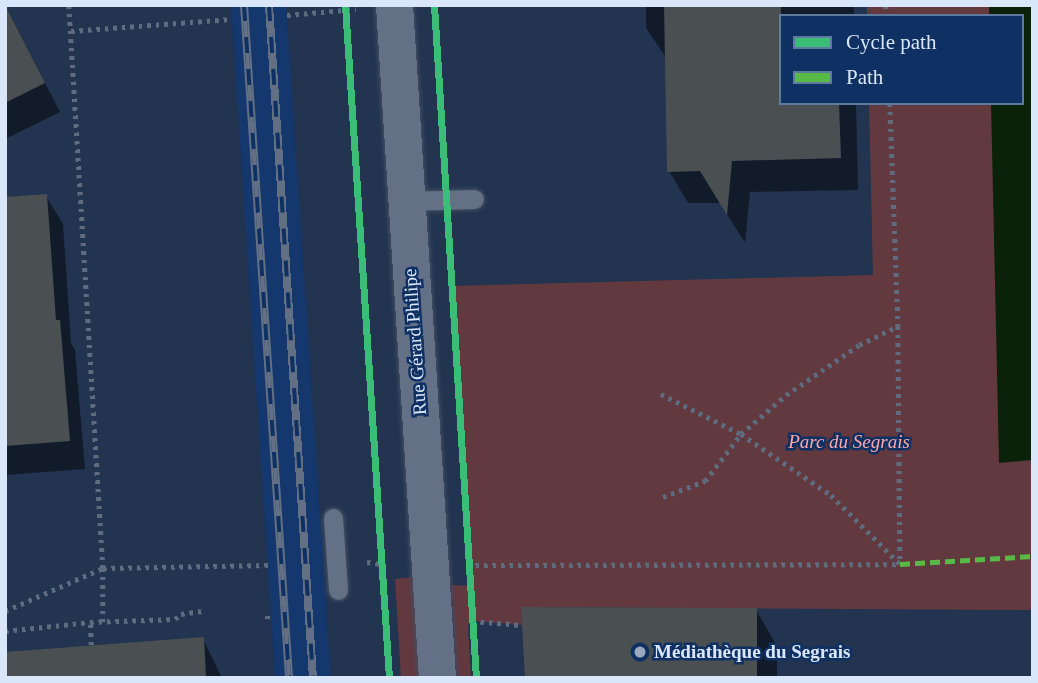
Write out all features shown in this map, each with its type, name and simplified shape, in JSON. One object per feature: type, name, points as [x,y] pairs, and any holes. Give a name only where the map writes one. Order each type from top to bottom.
[{"type":"street","name":"Rue Gérard Philipe","points":[[379,7],[406,201],[437,678]]},
{"type":"lane","points":[[406,201],[474,199]]},
{"type":"lane","points":[[333,518],[338,590]]},
{"type":"path","points":[[69,5],[103,568],[103,622]]},
{"type":"path","points":[[287,15],[379,7]]},
{"type":"path","points":[[71,31],[232,19]]},
{"type":"path","points":[[890,105],[898,326],[900,564]]},
{"type":"path","points":[[663,497],[705,481],[741,434],[786,395],[859,345],[898,326]]},
{"type":"path","points":[[661,394],[741,434],[831,495],[900,564]]},
{"type":"path","points":[[460,565],[900,564]]},
{"type":"path","points":[[5,611],[103,568],[269,565]]},
{"type":"path","points":[[5,631],[90,622],[175,620],[181,614],[202,611]]},
{"type":"path","points":[[267,620],[268,612]]},
{"type":"path","points":[[472,621],[522,625]]},
{"type":"path","points":[[90,622],[91,645]]},
{"type":"shaded area","points":[[231,5],[286,5],[331,678],[275,678]]},
{"type":"shaded area","points":[[989,5],[1033,5],[1033,460],[999,463],[991,105],[1024,105],[1024,14],[989,14]]},
{"type":"green space","name":"Parc du Segrais","points":[[867,5],[1033,5],[1033,610],[521,607],[522,625],[472,621],[468,626],[471,678],[457,678],[451,585],[471,586],[451,286],[873,275],[869,105],[1024,105],[1024,14],[867,14]]},
{"type":"green space","points":[[414,577],[420,678],[401,678],[395,579]]},
{"type":"building","points":[[5,5],[45,83],[5,103]]},
{"type":"building","points":[[664,5],[781,5],[779,105],[839,105],[841,158],[732,161],[727,215],[700,171],[667,172]]},
{"type":"building","points":[[47,194],[56,320],[60,320],[70,441],[5,446],[5,197]]},
{"type":"building","name":"Médiathèque du Segrais","points":[[521,607],[757,608],[757,678],[525,678]]},
{"type":"building","points":[[204,637],[206,678],[5,678],[5,652]]},
{"type":"railway","points":[[244,5],[289,678]]},
{"type":"railway","points":[[269,5],[313,678]]},
{"type":"marked path","points":[[900,564],[1033,556]]},
{"type":"cycle path","points":[[345,5],[389,678]]},
{"type":"cycle path","points":[[434,5],[476,678]]},
{"type":"place","name":"Médiathèque du Segrais","points":[[640,652]]}]
